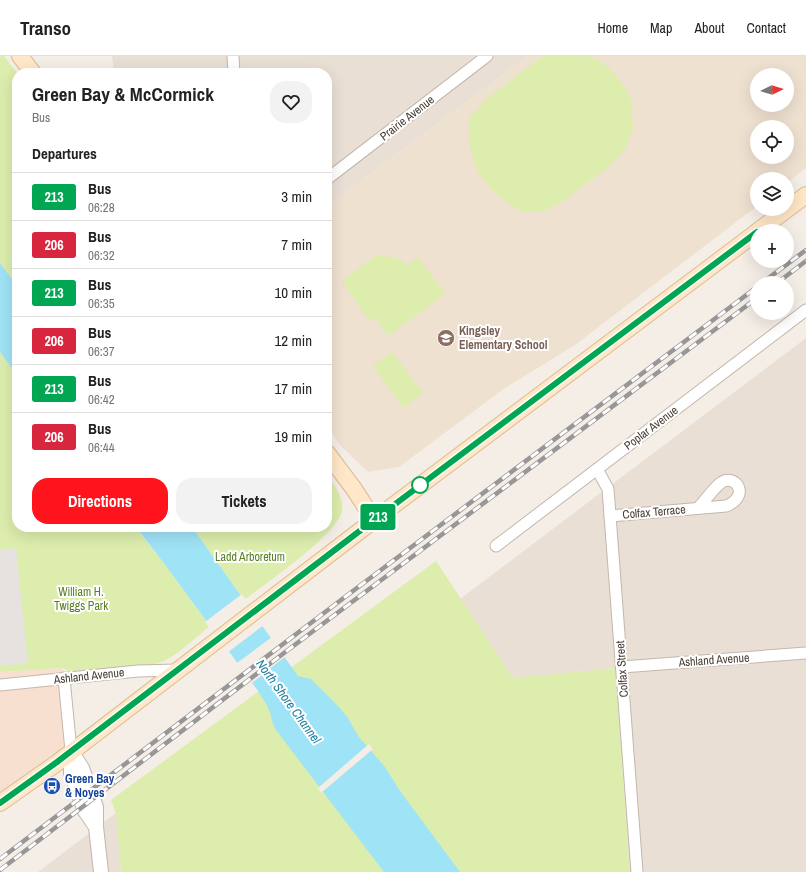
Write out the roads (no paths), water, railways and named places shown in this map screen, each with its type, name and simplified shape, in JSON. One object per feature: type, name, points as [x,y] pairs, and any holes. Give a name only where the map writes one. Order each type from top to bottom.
[{"type":"main road","points":[[20,56],[29,68]]},
{"type":"main road","points":[[768,224],[806,195]]},
{"type":"main road","points":[[0,803],[71,751],[270,598],[750,238]]},
{"type":"main road","points":[[332,460],[354,489],[374,520]]},
{"type":"street","points":[[233,56],[234,68]]},
{"type":"street","name":"Prairie Avenue","points":[[332,175],[487,56]]},
{"type":"street","name":"Poplar Avenue","points":[[496,546],[806,310]]},
{"type":"street","name":"Colfax Street","points":[[597,469],[608,489],[637,872]]},
{"type":"street","name":"Colfax Terrace","points":[[610,516],[698,508]]},
{"type":"street","name":"Ashland Avenue","points":[[622,667],[806,653]]},
{"type":"street","name":"Ashland Avenue","points":[[0,685],[138,671],[177,670]]},
{"type":"street","points":[[64,678],[71,751],[71,773],[85,812],[96,827],[101,872]]},
{"type":"water","points":[[0,263],[12,279],[12,368],[0,352]]},
{"type":"water","name":"North Shore Channel","points":[[140,532],[196,532],[298,676],[311,679],[339,707],[348,718],[358,736],[385,767],[400,791],[460,872],[384,872],[276,730],[269,709],[258,691]]},
{"type":"railway","points":[[771,276],[806,250]]},
{"type":"railway","points":[[786,276],[806,261]]},
{"type":"railway","points":[[0,859],[750,292]]},
{"type":"railway","points":[[0,870],[284,653],[750,303]]},
{"type":"place","name":"Kingsley Elementary School","points":[[446,338]]},
{"type":"place","name":"Green Bay & Noyes","points":[[52,786]]},
{"type":"park label","name":"Ladd Arboretum","points":[[250,557]]},
{"type":"park label","name":"William H. Twiggs Park","points":[[81,599]]}]
